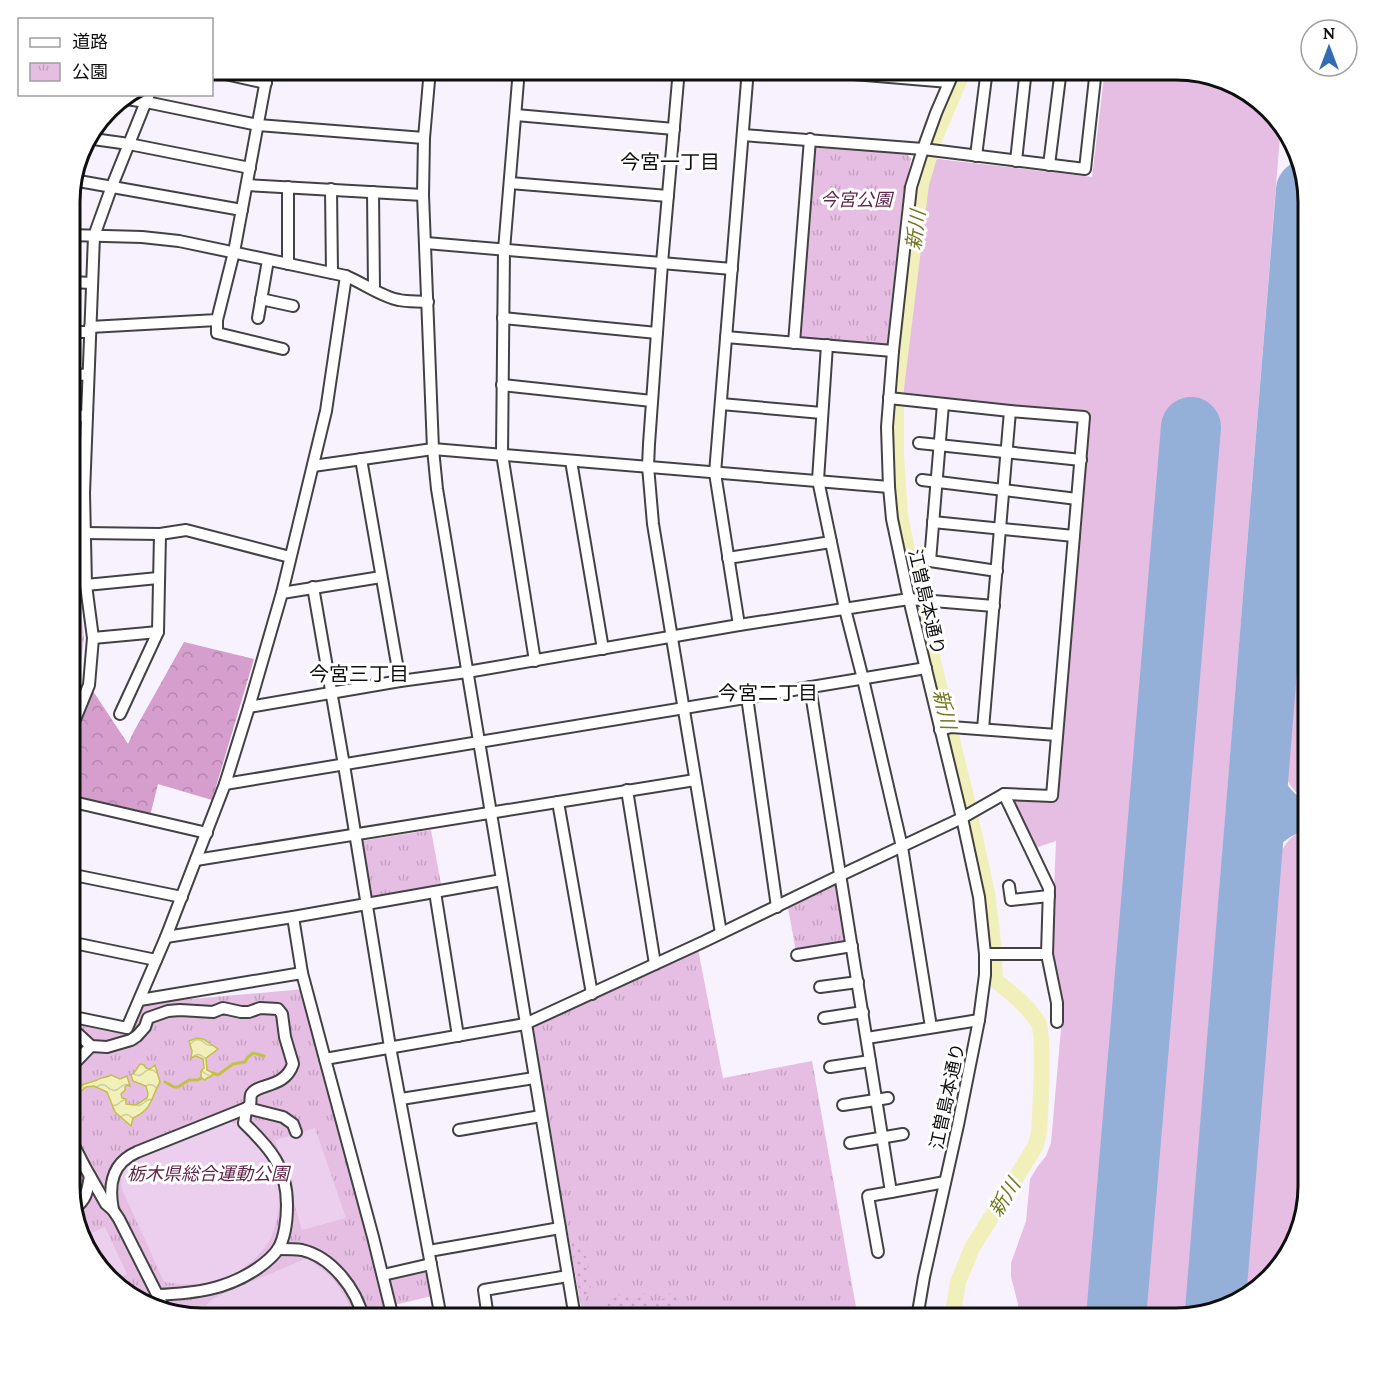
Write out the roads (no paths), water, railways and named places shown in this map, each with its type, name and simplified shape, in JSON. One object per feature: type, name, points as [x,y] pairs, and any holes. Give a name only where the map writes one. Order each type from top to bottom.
[{"type":"street","points":[[256,80],[266,82],[234,252],[217,320],[217,333],[283,349]]},
{"type":"street","points":[[429,80],[424,138],[423,195],[437,489],[573,1308]]},
{"type":"street","points":[[518,80],[504,250],[502,454],[536,661]]},
{"type":"street","points":[[679,80],[662,263],[648,466],[653,524],[721,933]]},
{"type":"street","points":[[739,625],[715,473],[747,80]]},
{"type":"street","points":[[928,80],[949,82]]},
{"type":"street","points":[[976,156],[986,80]]},
{"type":"street","points":[[1016,161],[1025,80]]},
{"type":"street","points":[[1049,165],[1059,80]]},
{"type":"street","points":[[744,135],[923,149],[1085,169],[1095,80]]},
{"type":"street","name":"江曽島本通り","points":[[919,1308],[979,1020],[985,954],[979,897],[892,519],[887,452],[892,351],[910,197],[914,175],[949,82]]},
{"type":"street","points":[[79,708],[89,685],[93,638],[87,585],[84,493],[94,236],[148,98],[258,125],[424,138]]},
{"type":"street","points":[[516,115],[674,129]]},
{"type":"street","points":[[97,139],[250,168]]},
{"type":"street","points":[[794,343],[810,139]]},
{"type":"street","points":[[82,181],[242,210]]},
{"type":"street","points":[[510,183],[668,196]]},
{"type":"street","points":[[247,185],[423,195]]},
{"type":"street","points":[[288,187],[288,264]]},
{"type":"street","points":[[331,189],[332,273]]},
{"type":"street","points":[[373,192],[374,289]]},
{"type":"street","points":[[80,235],[179,241],[346,276],[399,300],[428,302]]},
{"type":"street","points":[[426,243],[732,269]]},
{"type":"street","points":[[258,318],[268,260]]},
{"type":"street","points":[[79,1018],[127,1028],[166,937],[225,784],[282,593],[313,466],[326,411],[346,276]]},
{"type":"street","points":[[80,282],[92,283]]},
{"type":"street","points":[[261,299],[293,306]]},
{"type":"street","points":[[503,318],[657,333]]},
{"type":"street","points":[[80,331],[217,320]]},
{"type":"street","points":[[726,337],[892,351]]},
{"type":"street","points":[[827,345],[818,480],[844,609],[863,679],[902,847],[931,1027]]},
{"type":"street","points":[[80,375],[88,375]]},
{"type":"street","points":[[502,385],[652,401]]},
{"type":"street","points":[[325,1059],[525,1024],[902,847],[962,818],[1004,794],[1052,796],[1084,417],[889,398]]},
{"type":"street","points":[[721,404],[822,413]]},
{"type":"street","points":[[943,404],[930,561],[997,571]]},
{"type":"street","points":[[983,729],[1010,411]]},
{"type":"street","points":[[80,416],[87,416]]},
{"type":"street","points":[[918,442],[1081,460]]},
{"type":"street","points":[[313,466],[434,449],[889,487]]},
{"type":"street","points":[[80,456],[85,456]]},
{"type":"street","points":[[361,459],[400,681]]},
{"type":"street","points":[[571,461],[603,649]]},
{"type":"street","points":[[922,480],[1077,498]]},
{"type":"street","points":[[80,493],[84,493]]},
{"type":"street","points":[[933,522],[1074,536]]},
{"type":"street","points":[[80,526],[160,534],[186,530],[291,557]]},
{"type":"street","points":[[120,714],[158,632],[160,534]]},
{"type":"street","points":[[728,558],[831,542]]},
{"type":"street","points":[[282,593],[381,577]]},
{"type":"street","points":[[87,585],[158,578]]},
{"type":"street","points":[[313,587],[390,1047],[439,1308]]},
{"type":"street","points":[[249,707],[909,599],[994,606]]},
{"type":"street","points":[[93,638],[158,632]]},
{"type":"street","points":[[225,784],[926,668]]},
{"type":"street","points":[[810,687],[891,1192]]},
{"type":"street","points":[[747,697],[777,907]]},
{"type":"street","points":[[940,730],[951,727],[1057,735]]},
{"type":"street","points":[[196,860],[695,780]]},
{"type":"street","points":[[627,790],[655,964]]},
{"type":"street","points":[[1004,794],[1049,888],[1047,954],[1058,1004],[1057,1022]]},
{"type":"street","points":[[558,802],[592,994]]},
{"type":"street","points":[[79,803],[207,833]]},
{"type":"street","points":[[79,876],[182,897]]},
{"type":"street","points":[[166,937],[502,880]]},
{"type":"street","points":[[1009,886],[1011,900],[1049,896]]},
{"type":"street","points":[[435,892],[458,1036]]},
{"type":"street","points":[[293,916],[302,973],[391,1308]]},
{"type":"street","points":[[79,944],[156,960]]},
{"type":"street","points":[[797,955],[852,946]]},
{"type":"street","points":[[985,954],[1047,954]]},
{"type":"street","points":[[140,1000],[302,973]]},
{"type":"street","points":[[820,987],[858,982]]},
{"type":"street","points":[[79,1035],[91,1046],[98,1048],[131,1040],[145,1027],[148,1018],[168,1011],[213,1012],[223,1008],[249,1012],[260,1008],[278,1009],[282,1014],[293,1064],[292,1069],[282,1079],[251,1094],[244,1123],[262,1140],[276,1158],[284,1176],[287,1220],[278,1249],[266,1262],[244,1277],[220,1287],[200,1292],[158,1295]]},
{"type":"street","points":[[824,1018],[863,1012]]},
{"type":"street","points":[[867,1038],[979,1020]]},
{"type":"street","points":[[79,1058],[91,1046]]},
{"type":"street","points":[[830,1067],[870,1062]]},
{"type":"street","points":[[401,1099],[534,1078]]},
{"type":"street","points":[[843,1105],[888,1098]]},
{"type":"street","points":[[110,1207],[113,1177],[118,1166],[126,1157],[247,1108],[283,1117],[293,1124],[296,1132]]},
{"type":"street","points":[[459,1130],[541,1116]]},
{"type":"street","points":[[850,1143],[903,1134]]},
{"type":"street","points":[[79,1156],[120,1220],[161,1300]]},
{"type":"street","points":[[81,1202],[86,1197],[90,1176]]},
{"type":"street","points":[[878,1252],[868,1196],[945,1182]]},
{"type":"street","points":[[81,1204],[87,1201],[95,1201],[110,1207]]},
{"type":"street","points":[[429,1251],[560,1228]]},
{"type":"street","points":[[278,1249],[302,1250],[319,1257],[337,1271],[352,1289],[361,1308]]},
{"type":"street","points":[[383,1275],[431,1264]]},
{"type":"street","points":[[487,1308],[484,1290],[568,1276]]},
{"type":"water","points":[[197,1038],[203,1039],[218,1049],[206,1058],[207,1070],[213,1073],[205,1080],[201,1078],[201,1071],[204,1068],[203,1059],[196,1056],[191,1058],[192,1051],[189,1041]]},
{"type":"water","points":[[140,1064],[150,1069],[155,1065],[160,1082],[148,1107],[133,1118],[131,1126],[115,1112],[107,1092],[94,1086],[86,1087],[79,1091],[79,1086],[111,1075],[120,1079],[127,1076],[130,1086],[125,1087],[121,1094],[122,1098],[126,1099],[126,1104],[137,1105],[147,1098],[148,1094],[146,1086],[133,1081],[131,1075]]},
{"type":"waterway","name":"新川","points":[[954,1308],[958,1282],[972,1248],[1035,1147],[1039,1133],[1042,1075],[1038,1022],[1024,1004],[995,980],[987,893],[900,516],[896,455],[896,388],[921,184],[934,140],[959,80]]},
{"type":"waterway","points":[[213,1073],[218,1075],[233,1064],[245,1062],[253,1053],[264,1056]]},
{"type":"waterway","points":[[165,1082],[178,1087],[189,1080],[201,1078]]},
{"type":"district","name":"今宮一丁目","points":[[670,161]]},
{"type":"district","name":"今宮三丁目","points":[[359,673]]},
{"type":"district","name":"今宮二丁目","points":[[768,692]]},
{"type":"park label","name":"今宮公園","points":[[856,199]]},
{"type":"park label","name":"栃木県総合運動公園","points":[[208,1173]]}]
